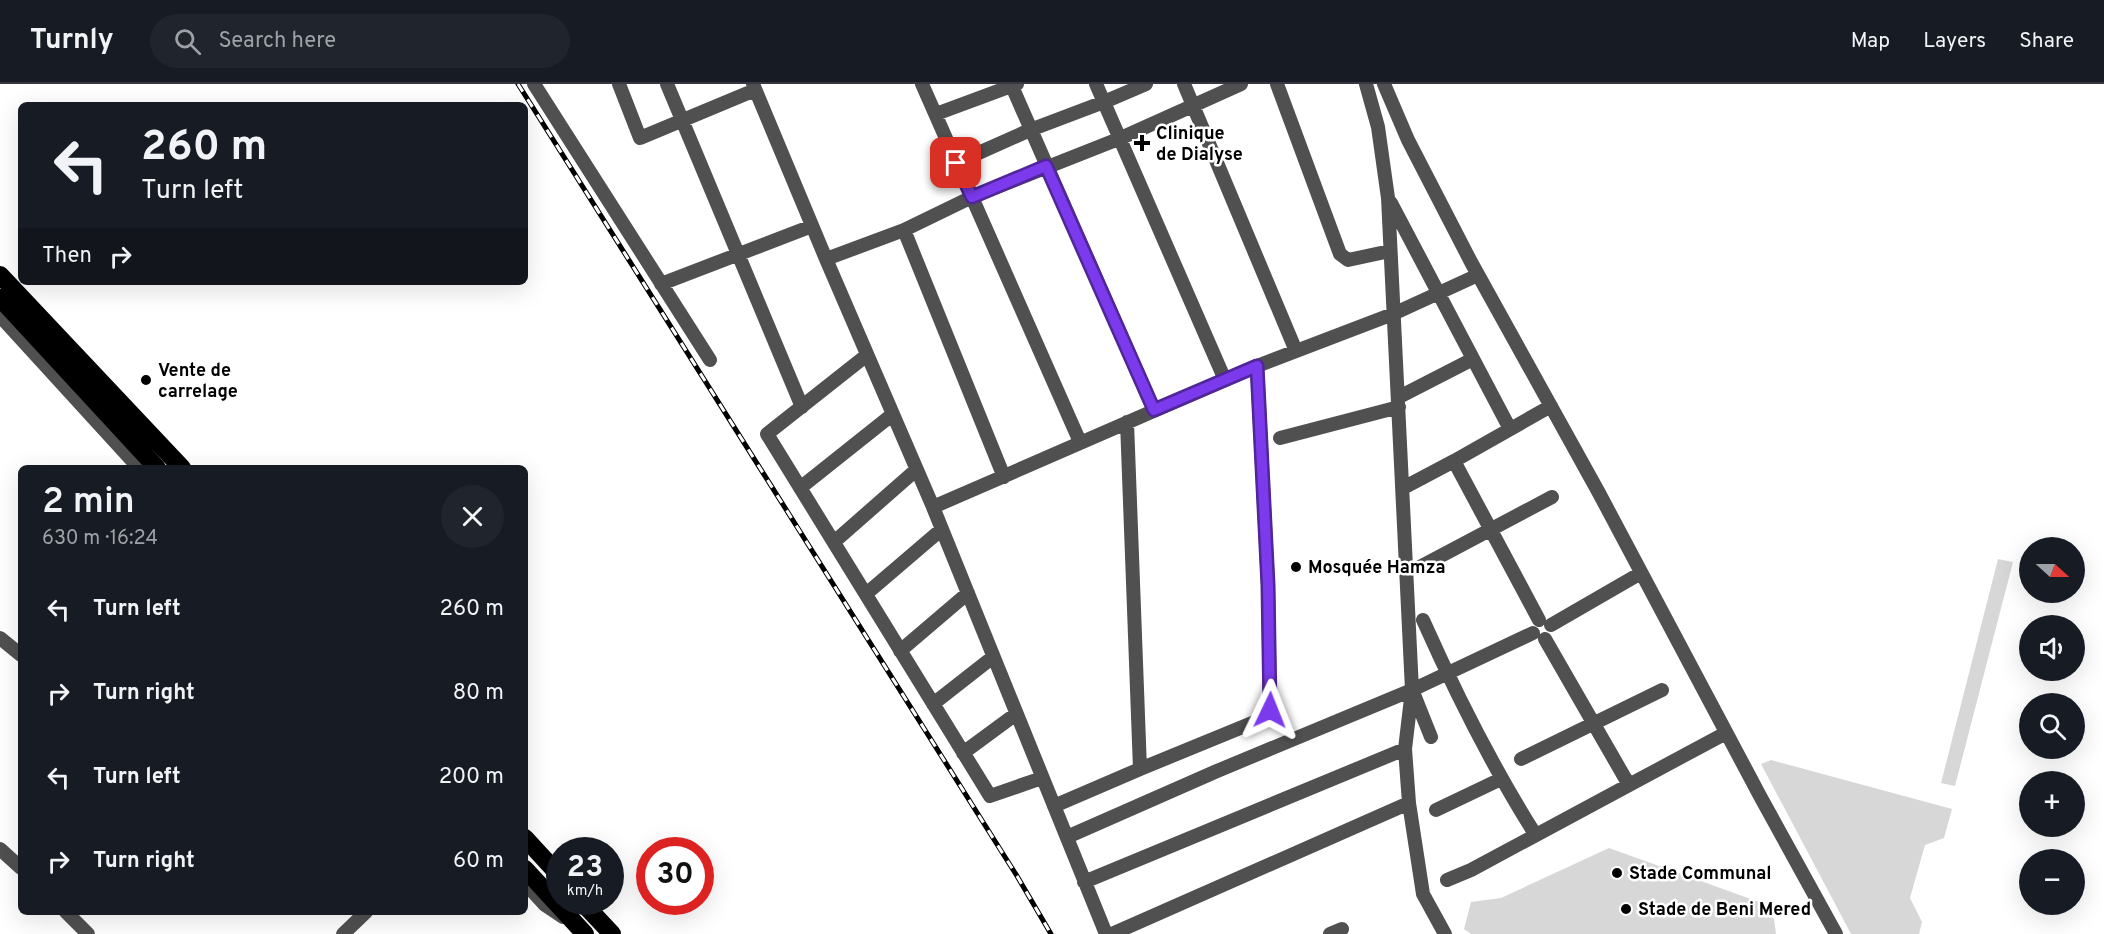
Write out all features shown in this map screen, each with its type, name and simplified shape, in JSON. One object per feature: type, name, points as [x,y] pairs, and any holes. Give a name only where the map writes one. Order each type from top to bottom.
[{"type":"highway","points":[[0,275],[179,465]]},
{"type":"highway","points":[[0,298],[154,465]]},
{"type":"highway","points":[[528,841],[546,861]]},
{"type":"highway","points":[[528,872],[581,930]]},
{"type":"highway","points":[[594,915],[612,934]]},
{"type":"street","points":[[534,84],[710,360]]},
{"type":"street","points":[[618,84],[640,138],[683,122],[754,87],[933,507],[1106,934]]},
{"type":"street","points":[[667,84],[802,407]]},
{"type":"street","points":[[922,84],[1080,442]]},
{"type":"street","points":[[1096,84],[1225,380]]},
{"type":"street","points":[[956,163],[1030,130],[1146,84]]},
{"type":"street","points":[[1184,84],[1296,351]]},
{"type":"street","points":[[826,259],[904,230],[972,197],[1121,138],[1194,106],[1213,89],[1241,84]]},
{"type":"street","points":[[1277,84],[1340,254],[1348,260],[1390,251]]},
{"type":"street","points":[[1366,84],[1378,127],[1388,198],[1412,690],[1405,749],[1409,803],[1423,894],[1445,934]]},
{"type":"street","points":[[1383,84],[1408,140],[1478,275],[1836,934]]},
{"type":"street","points":[[936,114],[1013,85],[1030,130],[1154,410]]},
{"type":"street","points":[[1388,198],[1510,429]]},
{"type":"street","points":[[661,284],[812,226]]},
{"type":"street","points":[[904,230],[1004,477]]},
{"type":"street","points":[[933,507],[1257,366],[1393,314],[1478,275]]},
{"type":"street","points":[[0,316],[136,465]]},
{"type":"street","points":[[867,356],[767,434],[990,796],[1042,778]]},
{"type":"street","points":[[1280,438],[1399,402],[1473,359]]},
{"type":"street","points":[[1054,807],[1262,719],[1270,710],[1268,585],[1257,366]]},
{"type":"street","points":[[1403,488],[1551,406]]},
{"type":"street","points":[[800,488],[892,414]]},
{"type":"street","points":[[1127,422],[1140,769]]},
{"type":"street","points":[[1067,837],[1217,771],[1551,631],[1490,529],[1454,461]]},
{"type":"street","points":[[834,542],[916,470]]},
{"type":"street","points":[[1418,568],[1552,497]]},
{"type":"street","points":[[866,594],[942,529]]},
{"type":"street","points":[[1545,622],[1641,573]]},
{"type":"street","points":[[900,651],[968,593]]},
{"type":"street","points":[[1423,620],[1446,674],[1501,779],[1536,834]]},
{"type":"street","points":[[1539,636],[1629,785]]},
{"type":"street","points":[[0,638],[18,653]]},
{"type":"street","points":[[933,704],[993,657]]},
{"type":"street","points":[[1412,690],[1431,737]]},
{"type":"street","points":[[1521,759],[1662,690]]},
{"type":"street","points":[[963,753],[1016,714]]},
{"type":"street","points":[[1447,880],[1471,870],[1726,733]]},
{"type":"street","points":[[1084,882],[1405,749]]},
{"type":"street","points":[[1436,810],[1501,779]]},
{"type":"street","points":[[1112,934],[1409,803]]},
{"type":"street","points":[[0,849],[18,865]]},
{"type":"street","points":[[528,886],[545,905],[581,930]]},
{"type":"street","points":[[69,915],[88,934]]},
{"type":"street","points":[[343,934],[363,915]]},
{"type":"shaded area","points":[[1998,559],[2013,562],[1955,786],[1941,783]]},
{"type":"shaded area","points":[[1771,760],[1952,809],[1944,838],[1925,845],[1910,898],[1922,922],[1919,934],[1851,934],[1761,764]]},
{"type":"shaded area","name":"Stade Communal","points":[[1609,848],[1759,902],[1774,919],[1776,934],[1471,934],[1464,929],[1471,902],[1501,898]]},
{"type":"railway","points":[[518,84],[1017,876],[1051,934]]},
{"type":"place","name":"Clinique de Dialyse","points":[[1142,143]]},
{"type":"place","name":"Vente de carrelage","points":[[146,380]]},
{"type":"place","name":"Mosquée Hamza","points":[[1296,567]]},
{"type":"place","name":"Stade Communal","points":[[1617,873]]},
{"type":"place","name":"Stade de Beni Mered","points":[[1626,909]]},
{"type":"route","points":[[956,163],[972,197],[1046,166],[1154,410],[1257,366],[1268,585],[1270,710]]}]
